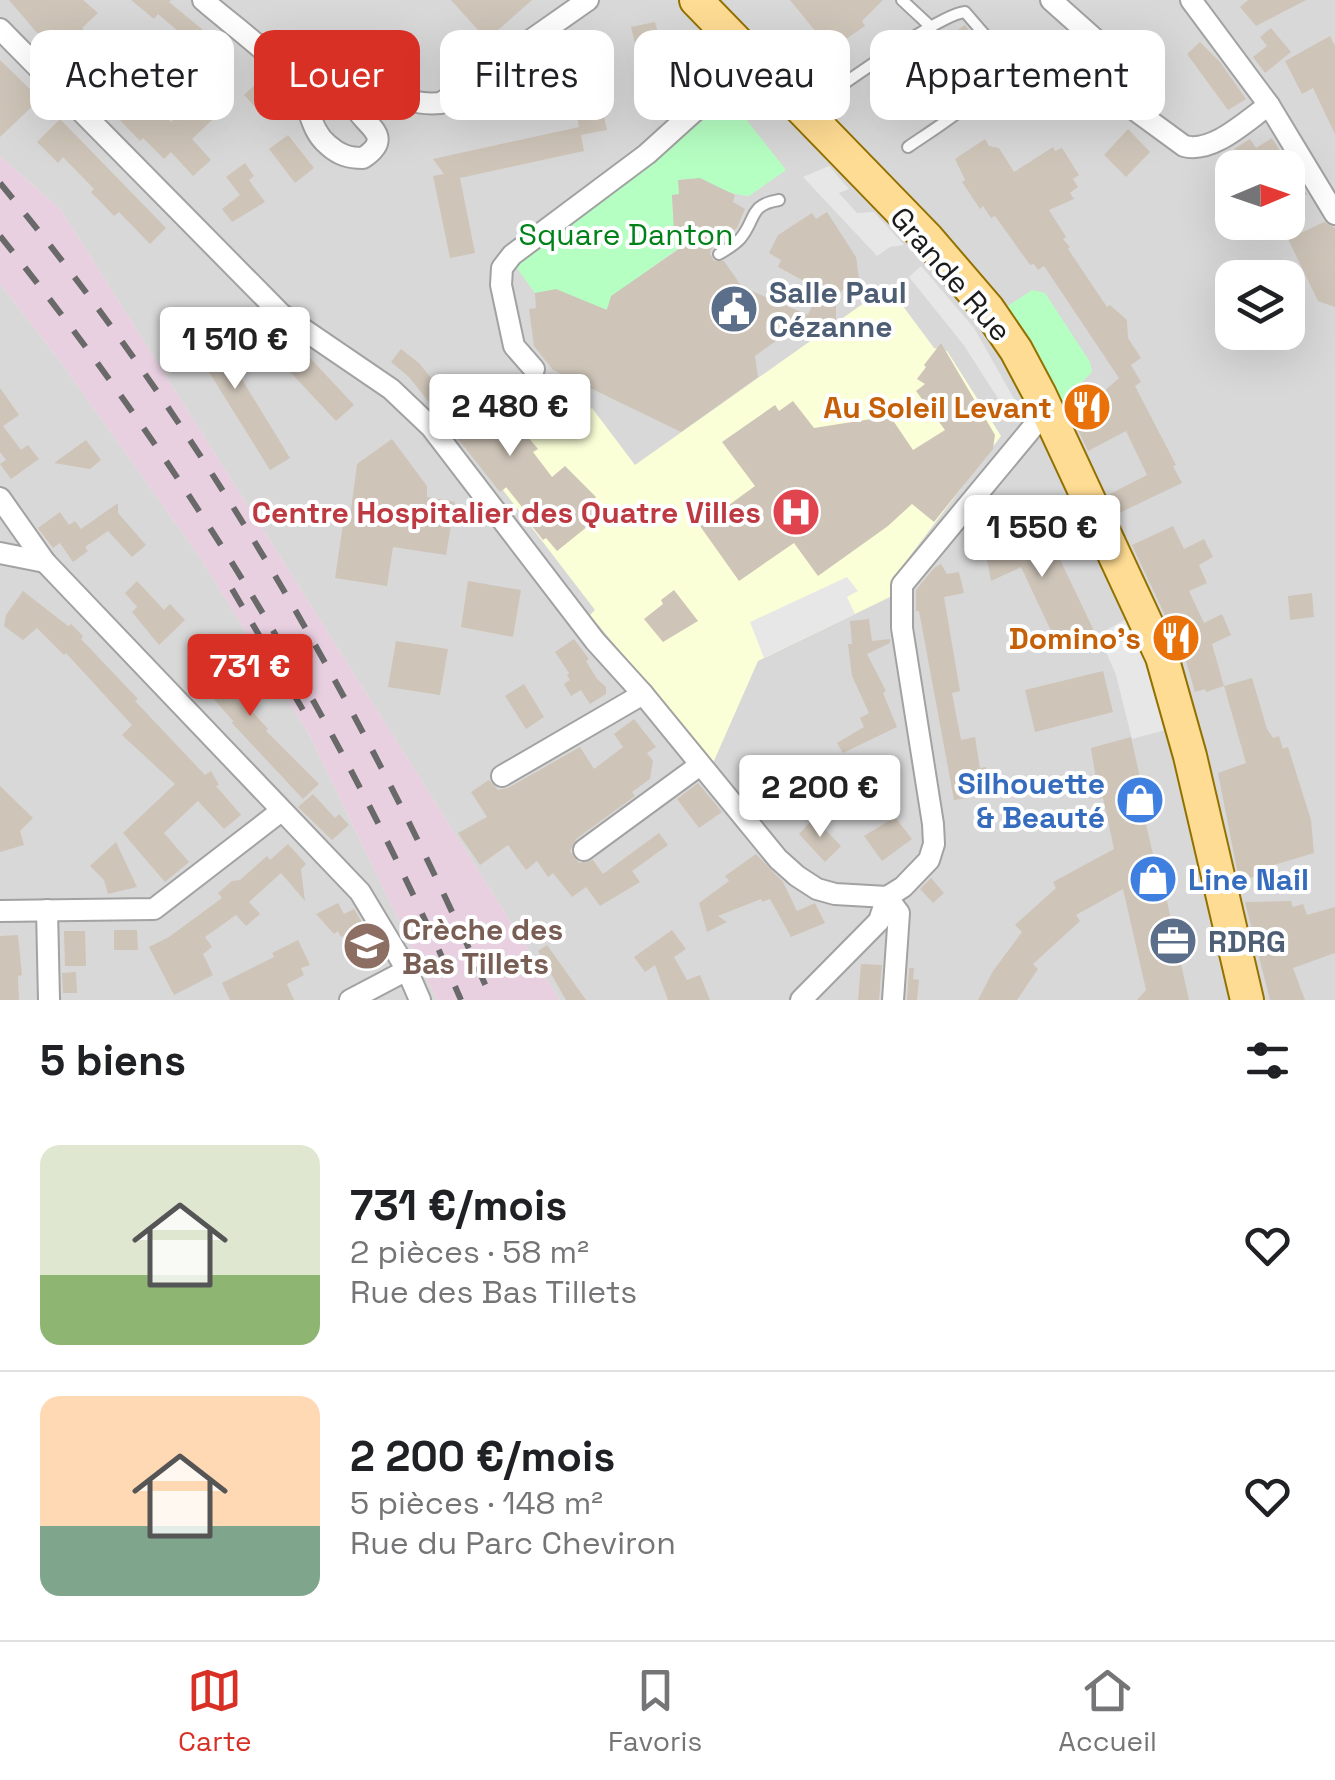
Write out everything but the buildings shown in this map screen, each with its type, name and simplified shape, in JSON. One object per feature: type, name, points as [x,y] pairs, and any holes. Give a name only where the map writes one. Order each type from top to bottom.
[{"type":"main road","name":"Grande Rue","points":[[696,0],[724,30]]},
{"type":"main road","name":"Grande Rue","points":[[810,120],[966,283],[1016,350],[1047,410],[1170,682],[1247,1000]]},
{"type":"street","points":[[203,0],[281,68],[301,92],[310,122],[329,147],[342,156],[363,158],[372,152],[378,135],[355,106],[355,95],[362,86],[370,82],[408,100],[442,103],[588,0]]},
{"type":"street","points":[[1050,0],[1125,66],[1128,105],[1184,146],[1194,149],[1217,140],[1269,105]]},
{"type":"street","points":[[1191,0],[1269,105],[1335,214]]},
{"type":"street","points":[[0,29],[281,314],[390,389],[432,427],[596,641],[778,859],[817,890],[887,896],[903,887],[929,860],[934,844],[902,628],[902,585],[1047,410]]},
{"type":"street","points":[[534,369],[514,346],[501,284],[502,268],[512,255],[647,154],[685,120]]},
{"type":"street","points":[[0,498],[45,562],[360,892],[407,970],[420,1000]]},
{"type":"street","points":[[0,553],[45,562]]},
{"type":"street","points":[[502,776],[643,694]]},
{"type":"street","points":[[584,850],[700,765]]},
{"type":"street","points":[[0,910],[154,909],[281,812]]},
{"type":"street","points":[[801,1000],[879,921],[887,896]]},
{"type":"street","points":[[887,896],[899,913],[893,1000]]},
{"type":"street","points":[[47,910],[49,1000]]},
{"type":"street","points":[[350,1000],[407,970]]},
{"type":"lane","points":[[902,0],[931,28]]},
{"type":"lane","points":[[850,81],[957,12],[970,14],[1004,61],[986,88],[908,147]]},
{"type":"lane","points":[[720,254],[737,242],[752,213],[764,203],[779,200]]},
{"type":"shaded area","points":[[0,0],[1335,0],[1335,1000],[560,1000],[61,210],[0,156]]},
{"type":"shaded area","points":[[0,156],[61,210],[560,1000],[437,1000],[310,736],[201,559],[63,365],[0,284]]},
{"type":"shaded area","points":[[829,166],[849,189],[839,193],[857,213],[874,212],[904,245],[890,247],[877,256],[803,177]]},
{"type":"shaded area","points":[[921,266],[974,328],[1021,411],[1010,417],[963,344],[909,277]]},
{"type":"shaded area","points":[[0,284],[63,365],[201,559],[310,736],[437,1000],[0,1000]]},
{"type":"shaded area","name":"Centre Hospitalier des Quatre Villes","points":[[888,286],[934,348],[947,351],[1001,436],[897,573],[890,597],[758,661],[713,763],[590,615],[595,610],[503,490],[509,485],[529,438],[514,419],[535,405],[576,418],[592,408],[635,465]]},
{"type":"shaded area","points":[[847,577],[858,591],[847,597],[855,614],[764,658],[750,622]]},
{"type":"shaded area","points":[[1127,619],[1151,670],[1165,730],[1132,739],[1116,675],[1103,645],[1112,640],[1108,629]]},
{"type":"green space","name":"Square Danton","points":[[704,120],[747,120],[786,170],[749,196],[699,181],[679,180],[679,194],[672,195],[675,228],[682,246],[612,296],[604,315],[556,290],[535,293],[514,264],[606,198]]},
{"type":"green space","points":[[1032,290],[1045,293],[1090,362],[1092,372],[1062,402],[1005,308]]},
{"type":"railway","points":[[0,183],[145,374],[274,574],[389,783],[492,1000]]},
{"type":"railway","points":[[0,236],[135,415],[256,603],[365,798],[461,1000]]},
{"type":"railway","points":[[232,589],[303,710]]},
{"type":"place","name":"Salle Paul Cézanne","points":[[734,309]]},
{"type":"place","name":"Au Soleil Levant","points":[[1087,407]]},
{"type":"place","name":"Centre Hospitalier des Quatre Villes","points":[[796,512]]},
{"type":"place","name":"Domino's","points":[[1176,638]]},
{"type":"place","name":"Silhouette & Beauté","points":[[1140,800]]},
{"type":"place","name":"Line Nail","points":[[1153,879]]},
{"type":"place","name":"RDRG","points":[[1173,941]]},
{"type":"place","name":"Crèche des Bas Tillets","points":[[367,946]]}]
